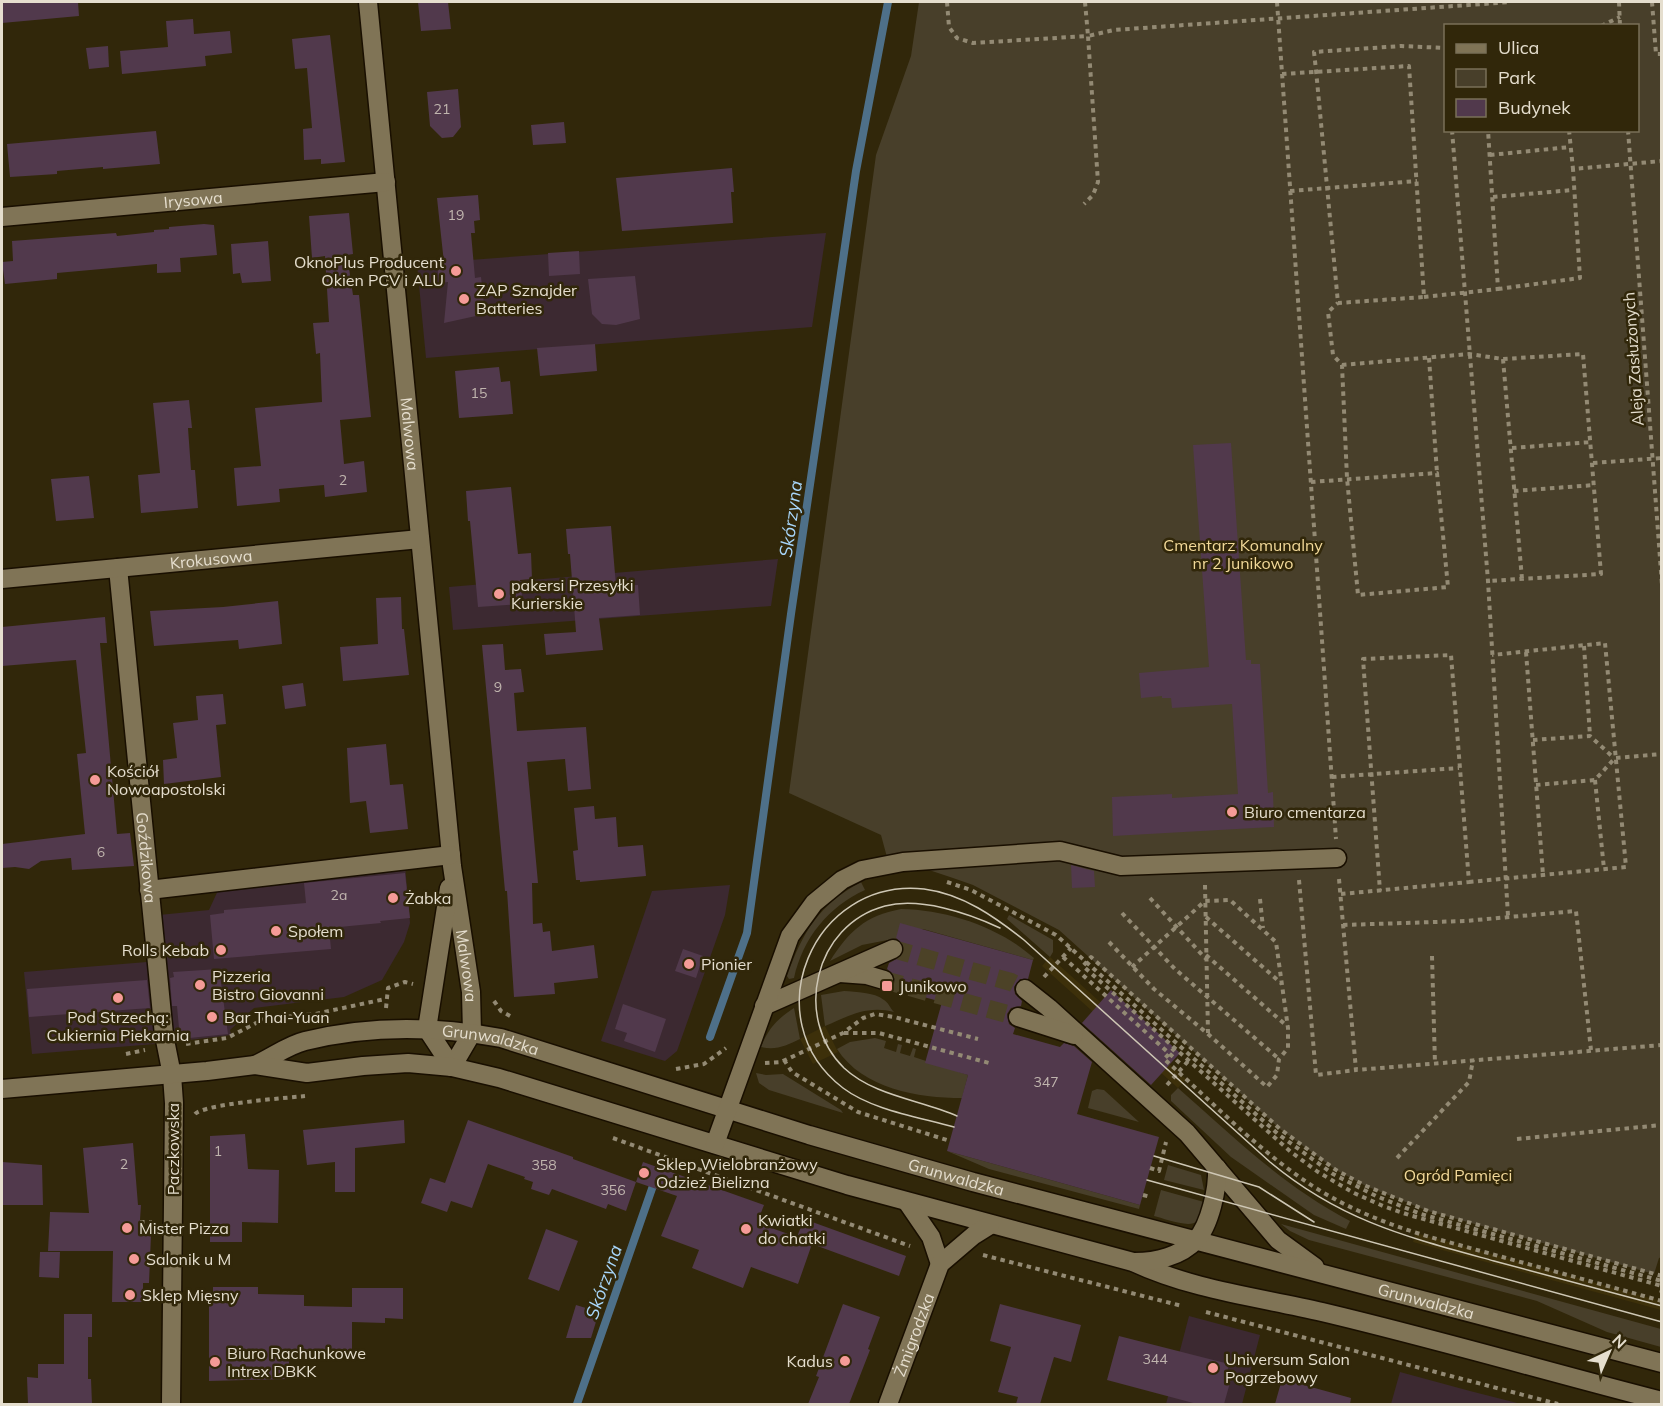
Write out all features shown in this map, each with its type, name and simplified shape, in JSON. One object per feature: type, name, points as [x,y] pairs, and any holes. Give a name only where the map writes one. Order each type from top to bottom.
[{"type":"street","name":"Malwowa","points":[[368,2],[451,860],[471,992],[472,1033]]},
{"type":"street","name":"Irysowa","points":[[2,217],[386,182]]},
{"type":"street","name":"Krokusowa","points":[[2,579],[420,539]]},
{"type":"street","name":"Goździkowa","points":[[118,568],[164,1035],[172,1074]]},
{"type":"street","points":[[715,1144],[790,936],[814,903],[842,880],[862,870],[903,862],[1060,851],[1121,867],[1337,858]]},
{"type":"street","name":"Malwowa","points":[[428,1029],[451,860]]},
{"type":"street","points":[[149,890],[451,860]]},
{"type":"street","points":[[764,1006],[893,949]]},
{"type":"street","points":[[838,973],[867,975],[884,980]]},
{"type":"street","points":[[1025,989],[1187,1133],[1278,1240],[1332,1277]]},
{"type":"street","points":[[1018,1017],[1079,1036]]},
{"type":"street","name":"Grunwaldzka","points":[[255,1065],[303,1041],[387,1028],[472,1033],[513,1041],[809,1134],[951,1175],[1662,1364]]},
{"type":"street","points":[[428,1029],[452,1066],[472,1033]]},
{"type":"street","name":"Grunwaldzka","points":[[2,1089],[255,1065],[307,1072],[390,1063],[452,1066],[499,1078],[907,1202],[1133,1262],[1188,1283],[1322,1312],[1662,1401]]},
{"type":"street","name":"Paczkowska","points":[[171,1404],[174,1103],[172,1074]]},
{"type":"street","points":[[1133,1262],[1164,1259],[1196,1240],[1204,1228],[1214,1199],[1217,1168]]},
{"type":"street","points":[[907,1202],[931,1237],[940,1264]]},
{"type":"street","name":"Żmigrodzka","points":[[888,1404],[940,1264],[974,1235],[990,1225]]},
{"type":"path","points":[[947,2],[949,27],[957,38],[973,43],[1088,36],[1114,30],[1511,2]]},
{"type":"path","points":[[1084,204],[1093,195],[1098,182],[1085,2]]},
{"type":"path","points":[[1277,2],[1337,858],[1356,1070]]},
{"type":"path","points":[[1435,2],[1435,8]]},
{"type":"path","points":[[1618,2],[1620,24]]},
{"type":"path","points":[[1652,2],[1656,54],[1662,54]]},
{"type":"path","points":[[1605,24],[1620,17]]},
{"type":"path","points":[[1338,303],[1314,52],[1401,46],[1444,48]]},
{"type":"path","points":[[1282,74],[1316,70],[1409,66],[1424,297]]},
{"type":"path","points":[[1452,132],[1488,581],[1508,916]]},
{"type":"path","points":[[1488,132],[1494,196],[1498,290]]},
{"type":"path","points":[[1429,358],[1448,587],[1358,595],[1347,478],[1341,365],[1333,355],[1328,312],[1338,303],[1464,294],[1580,278],[1569,132]]},
{"type":"path","name":"Aleja Zasłużonych","points":[[1628,132],[1662,585]]},
{"type":"path","points":[[1490,155],[1570,147]]},
{"type":"path","points":[[1573,169],[1662,161]]},
{"type":"path","points":[[1290,190],[1417,181]]},
{"type":"path","points":[[1494,196],[1573,190]]},
{"type":"path","points":[[1341,365],[1469,354],[1503,359],[1583,354],[1601,574],[1488,581]]},
{"type":"path","points":[[1503,359],[1522,579]]},
{"type":"path","points":[[1512,448],[1591,442]]},
{"type":"path","points":[[1593,463],[1662,458]]},
{"type":"path","points":[[1311,482],[1437,473]]},
{"type":"path","points":[[1514,490],[1595,485]]},
{"type":"path","points":[[1341,894],[1626,867],[1605,643],[1492,655]]},
{"type":"path","points":[[1584,645],[1590,736],[1615,759]]},
{"type":"path","points":[[1526,652],[1543,875]]},
{"type":"path","points":[[1380,891],[1363,659],[1451,655],[1469,882]]},
{"type":"path","points":[[1533,740],[1590,736]]},
{"type":"path","points":[[1536,785],[1595,780],[1615,759],[1662,754]]},
{"type":"path","points":[[1332,777],[1459,768]]},
{"type":"path","points":[[1595,780],[1604,869]]},
{"type":"path","points":[[1297,858],[1316,1075],[1662,1044]]},
{"type":"path","points":[[1204,863],[1208,1034]]},
{"type":"path","points":[[943,880],[971,890],[1056,935],[1278,1134],[1333,1174],[1376,1197],[1421,1214],[1662,1283]]},
{"type":"path","points":[[1150,898],[1206,958],[1288,1028]]},
{"type":"path","points":[[1260,899],[1263,929]]},
{"type":"path","points":[[1109,942],[1132,967],[1154,989],[1267,1087],[1277,1075],[1280,1059],[1288,1048],[1288,1028],[1276,942],[1230,900],[1205,901],[1132,967]]},
{"type":"path","points":[[1343,925],[1465,921],[1576,911],[1591,1050]]},
{"type":"path","points":[[1122,913],[1175,969],[1280,1059]]},
{"type":"path","points":[[1205,916],[1282,984]]},
{"type":"path","points":[[1044,977],[1071,948]]},
{"type":"path","points":[[1432,956],[1435,1064]]},
{"type":"path","points":[[1063,957],[1183,1066]]},
{"type":"path","points":[[1662,1276],[1428,1211],[1366,1186],[1336,1170],[1280,1129],[1091,957],[1083,966],[1291,1152],[1317,1172],[1383,1206],[1435,1223],[1662,1283]]},
{"type":"path","points":[[179,1045],[226,1038],[264,1019],[315,1014],[386,999]]},
{"type":"path","points":[[755,1062],[776,1063],[784,1060],[843,1033],[863,1018],[875,1014],[978,1040]]},
{"type":"path","points":[[843,1033],[879,1033],[989,1063]]},
{"type":"path","points":[[671,1070],[704,1064],[725,1048]]},
{"type":"path","points":[[1174,1048],[1164,1059],[1267,1152],[1297,1176],[1353,1209],[1416,1233],[1662,1301]]},
{"type":"path","points":[[784,1060],[792,1072],[858,1112],[950,1141]]},
{"type":"path","points":[[1396,1158],[1469,1082],[1473,1060]]},
{"type":"path","points":[[189,1120],[198,1111],[311,1096]]},
{"type":"path","points":[[1517,1138],[1662,1125]]},
{"type":"path","points":[[606,1136],[920,1249]]},
{"type":"path","points":[[1143,1195],[1151,1197]]},
{"type":"path","points":[[978,1255],[988,1255],[1183,1306]]},
{"type":"path","points":[[1195,1309],[1558,1404]]},
{"type":"shaded area","points":[[826,233],[812,327],[426,358],[417,264]]},
{"type":"shaded area","points":[[778,559],[771,606],[453,630],[449,587]]},
{"type":"shaded area","points":[[405,865],[410,923],[404,942],[382,980],[344,997],[254,1008],[230,1030],[231,1035],[173,1042],[159,915],[209,910],[221,884]]},
{"type":"shaded area","points":[[730,885],[725,915],[677,1051],[665,1061],[601,1041],[652,891]]},
{"type":"shaded area","points":[[1050,957],[1186,1079],[1178,1088],[1042,966]]},
{"type":"shaded area","points":[[147,962],[155,1044],[32,1054],[24,972]]},
{"type":"shaded area","points":[[825,1026],[838,1052],[813,1064],[800,1039]]},
{"type":"shaded area","points":[[1416,1233],[1661,1301],[1661,1310],[1413,1242]]},
{"type":"shaded area","name":"Universum Salon Pogrzebowy","points":[[1189,1316],[1260,1335],[1242,1404],[1166,1404]]},
{"type":"shaded area","points":[[1400,1372],[1470,1391],[1521,1404],[1391,1404]]},
{"type":"green space","name":"Cmentarz Komunalny nr 2 Junikowo","points":[[919,2],[1661,2],[1662,1257],[1659,1258],[1654,1274],[1428,1211],[1366,1186],[1336,1170],[1280,1129],[1059,930],[973,885],[953,878],[929,870],[891,872],[881,835],[789,793],[876,155],[911,56]]},
{"type":"green space","points":[[861,882],[865,890],[840,905],[819,925],[804,950],[794,978],[789,979],[787,976],[799,946],[814,921],[834,900]]},
{"type":"green space","points":[[901,909],[937,913],[972,922],[1005,937],[1034,958],[1033,960],[923,929],[898,938],[862,945],[830,961],[844,941],[859,926],[877,916]]},
{"type":"green space","points":[[1009,915],[1053,940],[1053,952],[1050,957],[1007,919]]},
{"type":"green space","points":[[844,991],[880,997],[894,1012],[867,1011],[850,1015],[825,1026],[821,995]]},
{"type":"green space","points":[[794,1008],[800,1039],[777,1048],[761,1047],[774,1025]]},
{"type":"green space","points":[[875,1038],[886,1041],[884,1048],[896,1052],[898,1044],[902,1045],[900,1053],[910,1056],[913,1048],[916,1049],[914,1057],[968,1075],[962,1098],[910,1093],[876,1082],[861,1074],[848,1063],[837,1049],[850,1042]]},
{"type":"green space","points":[[756,1073],[783,1074],[843,1113],[769,1090],[759,1083]]},
{"type":"green space","points":[[1178,1088],[1281,1176],[1325,1207],[1350,1221],[1346,1229],[1314,1215],[1231,1157],[1171,1101],[1171,1095]]},
{"type":"green space","points":[[1104,1090],[1139,1122],[1088,1108],[1092,1091]]},
{"type":"green space","points":[[947,1151],[1140,1205],[1139,1209],[989,1169]]},
{"type":"green space","points":[[1168,1165],[1201,1175],[1204,1190],[1164,1180]]},
{"type":"green space","points":[[1161,1190],[1204,1202],[1197,1221],[1189,1224],[1154,1216]]},
{"type":"green space","points":[[1281,1224],[1661,1329],[1661,1347],[1607,1332],[1537,1301],[1309,1240]]},
{"type":"building","points":[[2,2],[78,2],[79,16],[2,23]]},
{"type":"building","points":[[418,2],[448,2],[451,29],[421,31]]},
{"type":"building","points":[[193,19],[194,34],[230,31],[232,53],[205,56],[206,66],[122,74],[120,51],[168,47],[166,21]]},
{"type":"building","points":[[330,35],[345,162],[321,164],[321,159],[304,160],[303,129],[312,128],[307,68],[295,69],[292,39]]},
{"type":"building","points":[[108,46],[109,67],[89,69],[86,48]]},
{"type":"building","points":[[458,89],[461,127],[453,137],[442,138],[430,126],[427,92]]},
{"type":"building","points":[[564,122],[566,143],[533,145],[531,125]]},
{"type":"building","points":[[156,131],[160,164],[103,169],[103,167],[57,171],[57,174],[10,177],[7,144]]},
{"type":"building","points":[[732,168],[733,223],[622,231],[616,178]]},
{"type":"building","points":[[478,195],[480,220],[474,221],[475,233],[471,233],[475,278],[481,277],[485,314],[444,323],[448,282],[439,283],[437,263],[444,263],[437,198]]},
{"type":"building","points":[[349,213],[353,254],[347,255],[353,295],[359,295],[371,417],[340,420],[344,464],[364,461],[367,492],[325,497],[324,485],[279,489],[280,502],[237,506],[234,468],[261,466],[255,408],[322,402],[320,353],[316,354],[313,323],[329,322],[325,256],[312,258],[309,216]]},
{"type":"building","points":[[214,225],[217,255],[180,258],[181,272],[157,273],[157,264],[57,273],[57,279],[5,284],[2,262],[13,261],[12,241],[116,233],[117,236],[154,232],[154,230],[169,229],[169,227]]},
{"type":"building","points":[[268,241],[271,281],[242,283],[240,273],[233,274],[231,244]]},
{"type":"building","points":[[579,251],[580,274],[549,276],[548,253]]},
{"type":"building","points":[[635,276],[640,319],[616,325],[602,324],[592,314],[588,279]]},
{"type":"building","points":[[595,344],[597,371],[540,376],[537,348]]},
{"type":"building","points":[[499,367],[501,382],[510,381],[513,414],[459,418],[455,371]]},
{"type":"building","points":[[189,400],[192,428],[188,428],[191,470],[195,470],[198,508],[141,513],[138,475],[160,473],[153,403]]},
{"type":"building","points":[[1231,443],[1246,660],[1251,660],[1251,664],[1260,664],[1268,793],[1273,792],[1274,827],[1113,836],[1112,797],[1172,794],[1172,798],[1238,794],[1232,704],[1172,708],[1171,698],[1162,698],[1162,696],[1141,698],[1139,673],[1209,667],[1193,445]]},
{"type":"building","points":[[89,476],[94,518],[56,521],[51,479]]},
{"type":"building","points":[[511,487],[518,554],[531,553],[532,579],[520,580],[523,604],[478,607],[466,491]]},
{"type":"building","points":[[611,526],[616,586],[638,585],[640,615],[599,618],[603,650],[546,655],[544,634],[576,632],[566,529]]},
{"type":"building","points":[[401,597],[402,629],[404,629],[409,675],[343,681],[340,647],[378,644],[376,598]]},
{"type":"building","points":[[278,601],[282,644],[239,649],[238,640],[154,646],[150,611]]},
{"type":"building","points":[[105,617],[107,643],[100,643],[117,834],[130,833],[134,866],[72,870],[71,858],[41,861],[29,869],[2,868],[2,844],[85,834],[77,754],[86,753],[76,660],[2,666],[2,627]]},
{"type":"building","points":[[503,644],[505,670],[521,669],[524,692],[514,693],[517,731],[586,727],[591,789],[568,791],[565,759],[527,762],[538,883],[532,883],[533,924],[542,923],[543,932],[550,931],[552,951],[594,945],[598,978],[554,983],[555,994],[514,997],[507,891],[505,891],[482,645]]},
{"type":"building","points":[[303,683],[306,706],[285,709],[282,686]]},
{"type":"building","points":[[223,694],[226,724],[216,725],[221,777],[164,784],[163,760],[177,758],[173,723],[198,720],[196,696]]},
{"type":"building","points":[[386,744],[390,785],[403,784],[408,829],[370,833],[366,801],[350,803],[347,748]]},
{"type":"building","points":[[594,806],[595,819],[616,817],[618,847],[643,845],[646,876],[580,882],[576,880],[573,851],[578,850],[574,808]]},
{"type":"building","points":[[1071,865],[1094,871],[1095,887],[1072,888]]},
{"type":"building","points":[[405,873],[410,918],[329,928],[331,949],[214,959],[210,915],[224,913],[224,910],[306,903],[304,883]]},
{"type":"building","points":[[900,923],[1033,960],[1028,979],[1020,979],[1014,987],[1015,994],[1022,1001],[1021,1006],[1011,1008],[1007,1014],[1009,1024],[1015,1028],[1013,1034],[1060,1047],[1064,1043],[1074,1046],[1092,1062],[1077,1114],[1159,1137],[1140,1205],[947,1151],[968,1075],[925,1063],[942,1002],[891,988],[895,978],[887,969],[889,963],[902,956],[904,951],[903,944],[896,938]]},
{"type":"building","name":"Pionier","points":[[683,949],[703,956],[696,978],[675,971]]},
{"type":"building","points":[[219,969],[228,1034],[180,1039],[177,1006],[172,1006],[170,978],[174,977],[173,972]]},
{"type":"building","points":[[147,980],[150,1008],[29,1017],[27,989]]},
{"type":"building","points":[[1111,990],[1180,1053],[1151,1085],[1082,1023]]},
{"type":"building","points":[[623,1004],[666,1019],[655,1052],[624,1041],[627,1033],[615,1029]]},
{"type":"building","points":[[404,1120],[405,1143],[355,1148],[355,1192],[335,1192],[335,1162],[307,1165],[303,1130]]},
{"type":"building","points":[[468,1120],[636,1182],[626,1211],[608,1204],[606,1209],[552,1189],[549,1195],[531,1189],[533,1182],[524,1179],[525,1177],[488,1164],[472,1208],[451,1201],[447,1212],[421,1203],[430,1178],[445,1183]]},
{"type":"building","points":[[245,1134],[248,1169],[279,1170],[278,1223],[242,1222],[242,1242],[210,1242],[210,1136]]},
{"type":"building","points":[[133,1143],[138,1205],[141,1205],[139,1235],[151,1235],[149,1283],[143,1283],[143,1302],[112,1302],[113,1251],[48,1251],[50,1212],[89,1213],[83,1148]]},
{"type":"building","points":[[2,1162],[42,1165],[43,1205],[2,1205]]},
{"type":"building","points":[[643,1162],[764,1205],[757,1223],[797,1237],[804,1219],[906,1256],[899,1276],[812,1244],[798,1284],[751,1267],[743,1288],[692,1268],[699,1250],[661,1236],[677,1196],[636,1182]]},
{"type":"building","points":[[546,1229],[578,1241],[559,1291],[528,1279]]},
{"type":"building","points":[[40,1252],[60,1252],[59,1278],[39,1277]]},
{"type":"building","points":[[213,1287],[258,1287],[258,1294],[304,1295],[304,1306],[352,1307],[352,1288],[403,1288],[403,1319],[385,1318],[385,1323],[352,1322],[352,1357],[303,1356],[302,1359],[289,1359],[289,1379],[209,1381],[209,1300],[213,1300]]},
{"type":"building","points":[[843,1304],[880,1317],[868,1349],[870,1350],[849,1404],[808,1404],[819,1377],[816,1376]]},
{"type":"building","points":[[1000,1304],[1081,1325],[1071,1362],[1054,1357],[1040,1404],[1016,1404],[1018,1397],[998,1392],[1011,1347],[990,1341]]},
{"type":"building","points":[[576,1305],[599,1312],[591,1338],[566,1338]]},
{"type":"building","points":[[64,1314],[92,1314],[92,1337],[88,1337],[88,1379],[91,1379],[92,1404],[28,1404],[27,1377],[38,1378],[38,1364],[64,1364]]},
{"type":"building","points":[[1119,1336],[1229,1364],[1226,1377],[1231,1379],[1224,1404],[1197,1404],[1107,1380]]},
{"type":"building","points":[[1282,1379],[1351,1398],[1350,1404],[1275,1404]]},
{"type":"waterway","name":"Skórzyna","points":[[710,1037],[747,933],[856,171],[888,2]]},
{"type":"waterway","name":"Skórzyna","points":[[577,1404],[655,1180]]},
{"type":"tunnel","points":[[893,949],[1011,982],[1025,989]]},
{"type":"tunnel","points":[[884,980],[1018,1017]]},
{"type":"tram line","points":[[954,1127],[882,1107],[855,1096],[843,1088],[816,1059],[802,1026],[800,992],[808,958],[826,928],[852,905],[885,891],[924,889],[938,892],[965,901],[1002,923],[1024,940],[1270,1162],[1296,1182],[1349,1213],[1404,1235],[1662,1306]]},
{"type":"tram line","points":[[957,1116],[883,1091],[869,1085],[844,1068],[828,1047],[819,1024],[816,1000],[819,975],[827,952],[841,932],[861,916],[885,906],[913,904],[944,908],[1000,928]]},
{"type":"tram line","points":[[1154,1156],[1259,1187],[1314,1222]]},
{"type":"tram line","points":[[1147,1180],[1662,1322]]},
{"type":"place","name":"OknoPlus Producent Okien PCV i ALU","points":[[456,271]]},
{"type":"place","name":"ZAP Sznajder Batteries","points":[[464,299]]},
{"type":"place","name":"pakersi Przesyłki Kurierskie","points":[[499,594]]},
{"type":"place","name":"Kościół Nowoapostolski","points":[[95,780]]},
{"type":"place","name":"Biuro cmentarza","points":[[1232,812]]},
{"type":"place","name":"Żabka","points":[[393,898]]},
{"type":"place","name":"Społem","points":[[276,931]]},
{"type":"place","name":"Rolls Kebab","points":[[221,950]]},
{"type":"place","name":"Pionier","points":[[689,964]]},
{"type":"place","name":"Pizzeria Bistro Giovanni","points":[[200,985]]},
{"type":"place","name":"Junikowo","points":[[887,986]]},
{"type":"place","name":"Pod Strzechą: Cukiernia Piekarnia","points":[[118,998]]},
{"type":"place","name":"Bar Thai-Yuan","points":[[212,1017]]},
{"type":"place","name":"Sklep Wielobranżowy Odzież Bielizna","points":[[644,1173]]},
{"type":"place","name":"Mister Pizza","points":[[127,1228]]},
{"type":"place","name":"Kwiatki do chatki","points":[[746,1229]]},
{"type":"place","name":"Salonik u M","points":[[134,1259]]},
{"type":"place","name":"Sklep Mięsny","points":[[130,1295]]},
{"type":"place","name":"Kadus","points":[[845,1361]]},
{"type":"place","name":"Biuro Rachunkowe Intrex DBKK","points":[[215,1362]]},
{"type":"place","name":"Universum Salon Pogrzebowy","points":[[1213,1368]]},
{"type":"park label","name":"Ogród Pamięci","points":[[1458,1175]]}]
